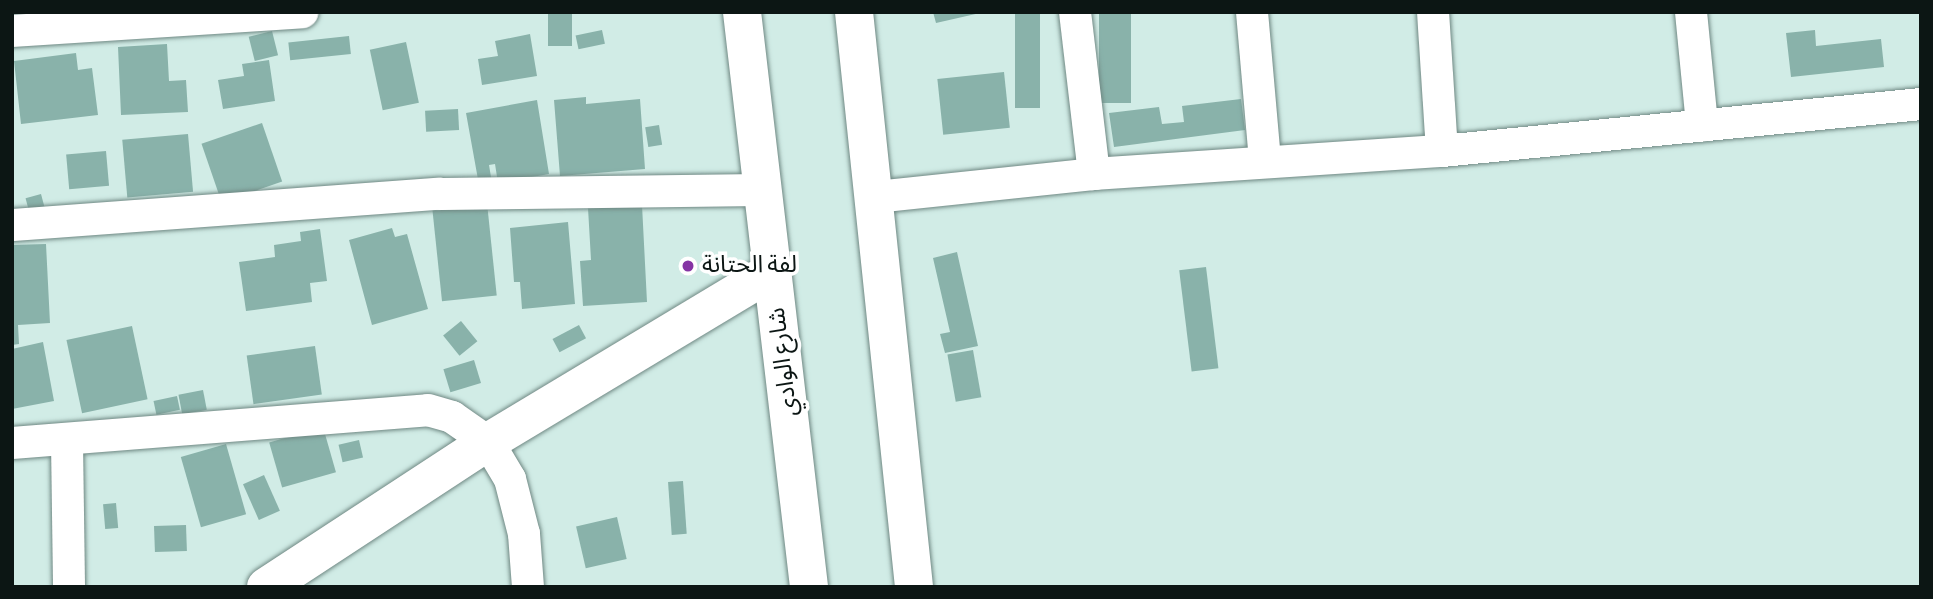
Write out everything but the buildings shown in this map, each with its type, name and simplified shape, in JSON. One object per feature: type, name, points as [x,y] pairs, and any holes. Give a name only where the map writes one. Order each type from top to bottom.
[{"type":"main road","name":"شارع الوادي","points":[[742,12],[765,190],[809,587]]},
{"type":"main road","points":[[854,12],[876,197],[914,587]]},
{"type":"main road","points":[[266,587],[488,442],[773,271]]},
{"type":"street","points":[[12,32],[149,16],[302,12]]},
{"type":"street","points":[[1075,12],[1094,174]]},
{"type":"street","points":[[1252,12],[1265,162]]},
{"type":"street","points":[[1433,12],[1442,151]]},
{"type":"street","points":[[1691,12],[1702,125]]},
{"type":"street","points":[[876,197],[1094,174],[1442,151],[1921,104]]},
{"type":"street","points":[[12,225],[439,194],[765,190]]},
{"type":"street","points":[[12,443],[67,442],[428,410],[460,422],[488,442],[510,479],[518,505],[528,587]]},
{"type":"street","points":[[67,442],[69,587]]},
{"type":"place","name":"لفة الحتانة","points":[[688,266]]}]
